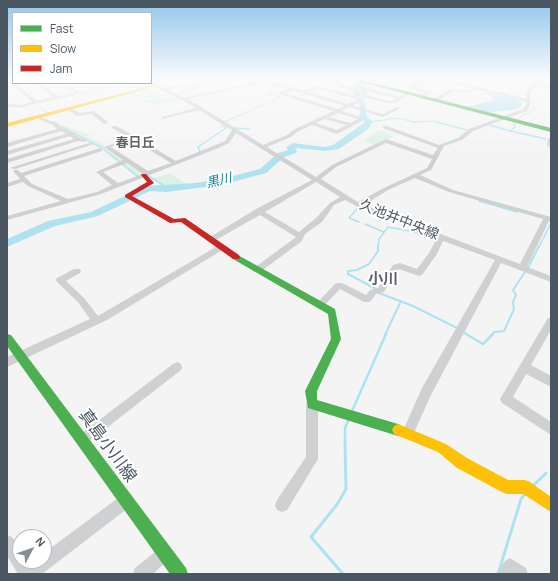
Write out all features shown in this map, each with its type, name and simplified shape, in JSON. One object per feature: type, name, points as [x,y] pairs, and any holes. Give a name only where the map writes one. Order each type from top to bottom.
[{"type":"street","points":[[10,105],[26,105]]},
{"type":"street","points":[[7,125],[84,105]]},
{"type":"street","name":"久池井中央線","points":[[192,105],[358,204],[551,279]]},
{"type":"street","points":[[311,123],[337,132],[362,119],[317,105]]},
{"type":"street","points":[[451,105],[551,130]]},
{"type":"street","points":[[358,204],[386,189],[429,170],[442,145],[460,139],[471,130],[525,110],[528,105]]},
{"type":"street","points":[[262,147],[289,136],[311,123],[348,106],[383,116],[396,110],[383,108]]},
{"type":"street","points":[[365,110],[373,108]]},
{"type":"street","points":[[69,109],[79,115],[92,112],[106,122]]},
{"type":"street","points":[[164,118],[198,109]]},
{"type":"street","points":[[7,185],[21,177],[49,166],[100,150],[91,144],[78,139],[56,124],[38,117]]},
{"type":"street","points":[[324,117],[350,125]]},
{"type":"street","points":[[114,127],[135,138],[175,163]]},
{"type":"street","points":[[385,127],[440,147]]},
{"type":"street","points":[[7,145],[63,129]]},
{"type":"street","points":[[7,218],[99,193],[146,175],[227,142],[234,131]]},
{"type":"street","points":[[7,153],[72,134]]},
{"type":"street","points":[[135,138],[107,147],[146,175],[151,183],[130,193],[129,197],[173,221],[182,220],[257,270],[332,312],[336,339],[324,359],[311,391],[312,459],[282,505]]},
{"type":"street","points":[[66,201],[40,190],[21,177],[7,161],[78,139]]},
{"type":"street","points":[[550,145],[551,139]]},
{"type":"street","points":[[211,239],[316,180],[334,166],[386,141],[435,158]]},
{"type":"street","points":[[13,168],[91,144]]},
{"type":"street","points":[[36,152],[49,166]]},
{"type":"street","points":[[117,186],[100,172],[127,161]]},
{"type":"street","points":[[416,176],[451,191],[548,219],[525,269]]},
{"type":"street","points":[[257,270],[319,220],[332,204],[345,197]]},
{"type":"street","points":[[259,211],[300,236]]},
{"type":"street","points":[[320,305],[339,285],[367,300],[377,291],[396,266],[419,273],[433,254],[441,237]]},
{"type":"street","points":[[7,362],[96,321],[221,247]]},
{"type":"street","points":[[408,433],[426,392],[499,260]]},
{"type":"street","points":[[77,271],[60,280],[81,300],[96,321]]},
{"type":"street","points":[[551,321],[506,399],[551,429]]},
{"type":"street","name":"真島小川線","points":[[7,338],[21,355],[180,574]]},
{"type":"street","points":[[82,440],[177,367]]},
{"type":"street","points":[[524,367],[551,382]]},
{"type":"street","points":[[312,404],[408,433],[442,448],[462,463],[507,487],[529,490],[551,505]]},
{"type":"street","points":[[7,542],[28,574],[127,500]]},
{"type":"street","points":[[141,574],[165,553]]},
{"type":"street","points":[[504,574],[510,566],[520,574]]},
{"type":"green space","points":[[60,124],[90,135],[87,137],[101,143],[133,168],[144,174],[137,176],[102,148],[59,125]]},
{"type":"green space","points":[[378,130],[394,136],[376,146],[364,141]]},
{"type":"green space","points":[[170,173],[186,184],[166,187],[153,179]]},
{"type":"water","points":[[474,105],[522,105],[518,109],[488,112],[466,107]]},
{"type":"waterway","points":[[37,105],[47,113]]},
{"type":"waterway","points":[[224,122],[263,105]]},
{"type":"waterway","name":"黒川","points":[[7,243],[52,223],[94,214],[149,188],[166,189],[195,186],[221,182],[263,171],[275,162],[281,155],[293,151],[290,147],[293,145],[325,149],[336,147],[357,131],[365,127],[369,122],[363,118],[362,105]]},
{"type":"waterway","points":[[518,120],[523,115],[532,111],[534,105]]},
{"type":"waterway","points":[[7,106],[23,107]]},
{"type":"waterway","points":[[369,122],[398,118],[414,122]]},
{"type":"waterway","points":[[414,122],[434,121],[441,123]]},
{"type":"waterway","points":[[437,122],[467,130]]},
{"type":"waterway","points":[[510,131],[514,128],[515,124]]},
{"type":"waterway","points":[[200,152],[198,147],[226,128],[222,125]]},
{"type":"waterway","points":[[490,125],[510,131]]},
{"type":"waterway","points":[[64,128],[102,148],[137,176]]},
{"type":"waterway","points":[[234,128],[249,129]]},
{"type":"waterway","points":[[510,131],[546,139]]},
{"type":"waterway","points":[[149,176],[166,187],[166,189]]},
{"type":"waterway","points":[[479,201],[517,212]]},
{"type":"waterway","points":[[358,208],[349,218],[359,222]]},
{"type":"waterway","points":[[539,247],[551,223]]},
{"type":"waterway","points":[[365,224],[384,232]]},
{"type":"waterway","points":[[378,247],[379,239],[388,227],[420,233]]},
{"type":"waterway","points":[[492,335],[494,332],[504,331],[514,309],[513,302],[516,295],[513,290],[529,266],[539,246]]},
{"type":"waterway","points":[[376,289],[348,274],[348,271],[357,270],[369,264],[378,251],[378,247]]},
{"type":"waterway","points":[[379,293],[401,301]]},
{"type":"waterway","points":[[385,335],[401,301]]},
{"type":"waterway","points":[[401,301],[459,329]]},
{"type":"waterway","points":[[462,331],[468,335]]},
{"type":"waterway","points":[[352,411],[386,334]]},
{"type":"waterway","points":[[466,334],[483,344],[492,335]]},
{"type":"waterway","points":[[345,443],[345,428],[348,421]]},
{"type":"waterway","points":[[343,574],[311,537],[338,503],[346,489],[345,443]]},
{"type":"waterway","points":[[534,485],[546,473]]},
{"type":"waterway","points":[[498,574],[521,499],[524,495]]},
{"type":"traffic: fast","points":[[453,105],[551,130]]},
{"type":"traffic: fast","points":[[236,257],[332,312],[336,339],[311,391],[312,404],[398,430]]},
{"type":"traffic: fast","points":[[7,338],[180,574]]},
{"type":"traffic: slow","points":[[7,125],[82,105]]},
{"type":"traffic: slow","points":[[398,430],[442,448],[462,463],[507,487],[525,487],[551,505]]},
{"type":"traffic: jam","points":[[144,175],[151,183],[127,196],[173,221],[182,220],[236,257]]},
{"type":"district","name":"春日丘","points":[[135,143]]},
{"type":"district","name":"小川","points":[[383,280]]}]
